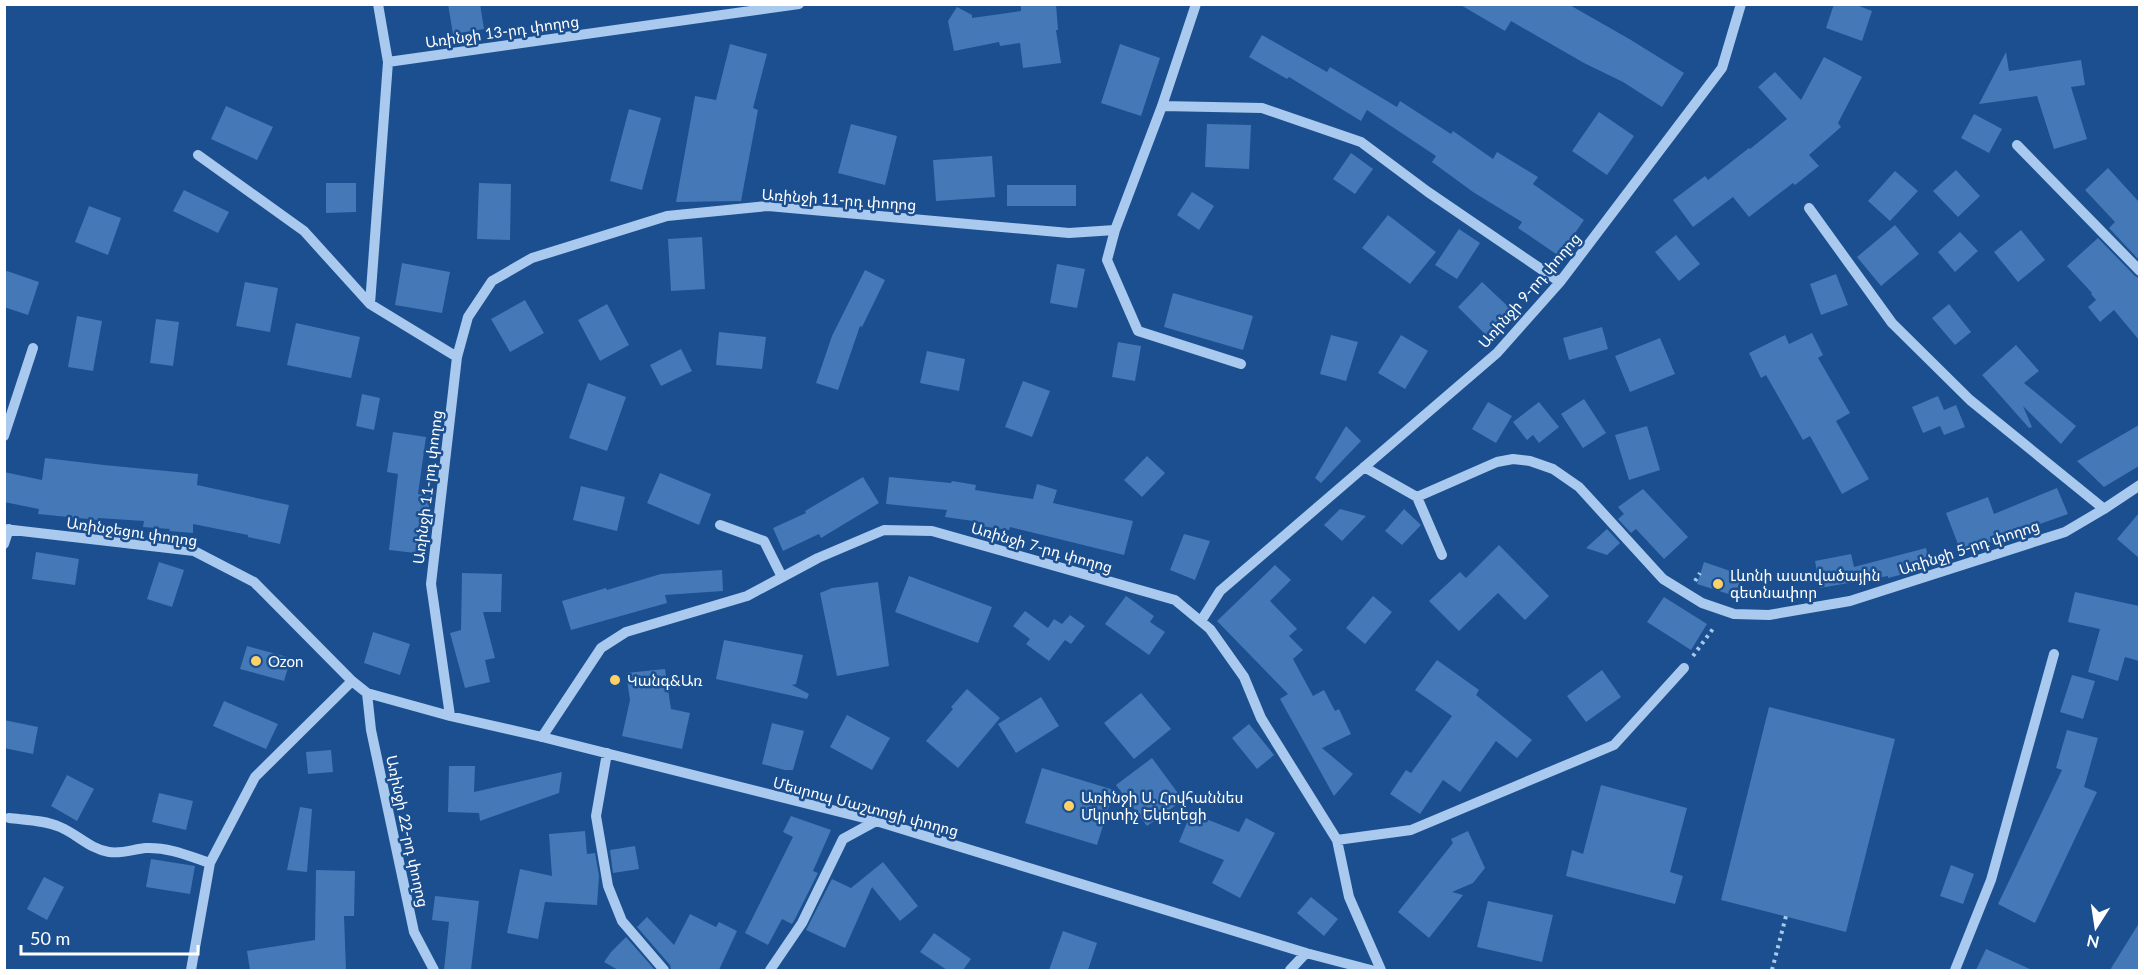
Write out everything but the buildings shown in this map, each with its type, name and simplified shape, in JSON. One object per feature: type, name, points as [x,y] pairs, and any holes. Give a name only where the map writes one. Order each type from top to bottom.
[{"type":"street","points":[[370,303],[388,62],[378,4]]},
{"type":"street","name":"Առինջի 13-րդ փողոց","points":[[388,62],[799,4]]},
{"type":"street","points":[[1196,4],[1162,106],[1115,230],[1107,260],[1138,331],[1241,364]]},
{"type":"street","name":"Առինջի 9-րդ փողոց","points":[[1201,621],[1220,591],[1497,353],[1560,282],[1722,68],[1742,4]]},
{"type":"street","points":[[1162,106],[1262,108],[1362,142],[1428,192],[1560,282]]},
{"type":"street","points":[[2017,145],[2139,272]]},
{"type":"street","points":[[198,155],[303,231],[370,303],[457,357]]},
{"type":"street","name":"Առինջի 11-րդ փողոց","points":[[450,716],[431,584],[457,357],[468,317],[492,281],[532,258],[667,216],[768,206],[1069,233],[1115,230]]},
{"type":"street","points":[[1809,208],[1892,323],[1970,400],[2104,509]]},
{"type":"street","points":[[4,436],[33,348]]},
{"type":"street","name":"Առինջի 5-րդ փողոց","points":[[1417,497],[1497,462],[1513,459],[1553,468],[1579,487],[1663,579],[1702,603],[1734,614],[1769,615],[1850,601],[2065,532],[2139,485]]},
{"type":"street","points":[[1364,467],[1417,497],[1442,555]]},
{"type":"street","points":[[720,525],[764,541],[782,577]]},
{"type":"street","points":[[4,544],[7,529]]},
{"type":"street","name":"Առինջեցու փողոց","points":[[7,529],[194,551],[254,582],[352,681]]},
{"type":"street","name":"Առինջի 7-րդ փողոց","points":[[542,737],[601,648],[626,632],[747,596],[818,558],[884,530],[932,531],[1175,600],[1210,629],[1244,677],[1261,718],[1337,840],[1349,897],[1381,970]]},
{"type":"street","points":[[1955,970],[1991,880],[2054,654]]},
{"type":"street","points":[[1337,840],[1411,830],[1614,745],[1683,668]]},
{"type":"street","points":[[192,970],[210,863],[255,777],[352,681]]},
{"type":"street","name":"Մեսրոպ Մաշտոցի փողոց","points":[[352,681],[367,693],[450,716],[876,821],[1306,953],[1371,970]]},
{"type":"street","name":"Առինջի 22-րդ փողոց","points":[[367,693],[371,730],[414,932],[434,970]]},
{"type":"street","points":[[607,753],[596,816],[608,886],[622,921],[664,970]]},
{"type":"street","points":[[9,818],[37,821],[59,827],[96,848],[110,852],[146,849],[171,850],[210,863]]},
{"type":"street","points":[[770,970],[802,923],[843,839],[876,821]]},
{"type":"street","points":[[1290,970],[1306,953]]},
{"type":"path","points":[[1683,668],[1726,611]]},
{"type":"path","points":[[1772,970],[1786,916]]},
{"type":"place","name":"Լևոնի աստվածային գետնափոր","points":[[1718,584]]},
{"type":"place","name":"Ozon","points":[[256,661]]},
{"type":"place","name":"Կանգ&Առ","points":[[615,680]]},
{"type":"place","name":"Առինջի Ս. Հովհաննես Մկրտիչ Եկեղեցի","points":[[1069,806]]}]
